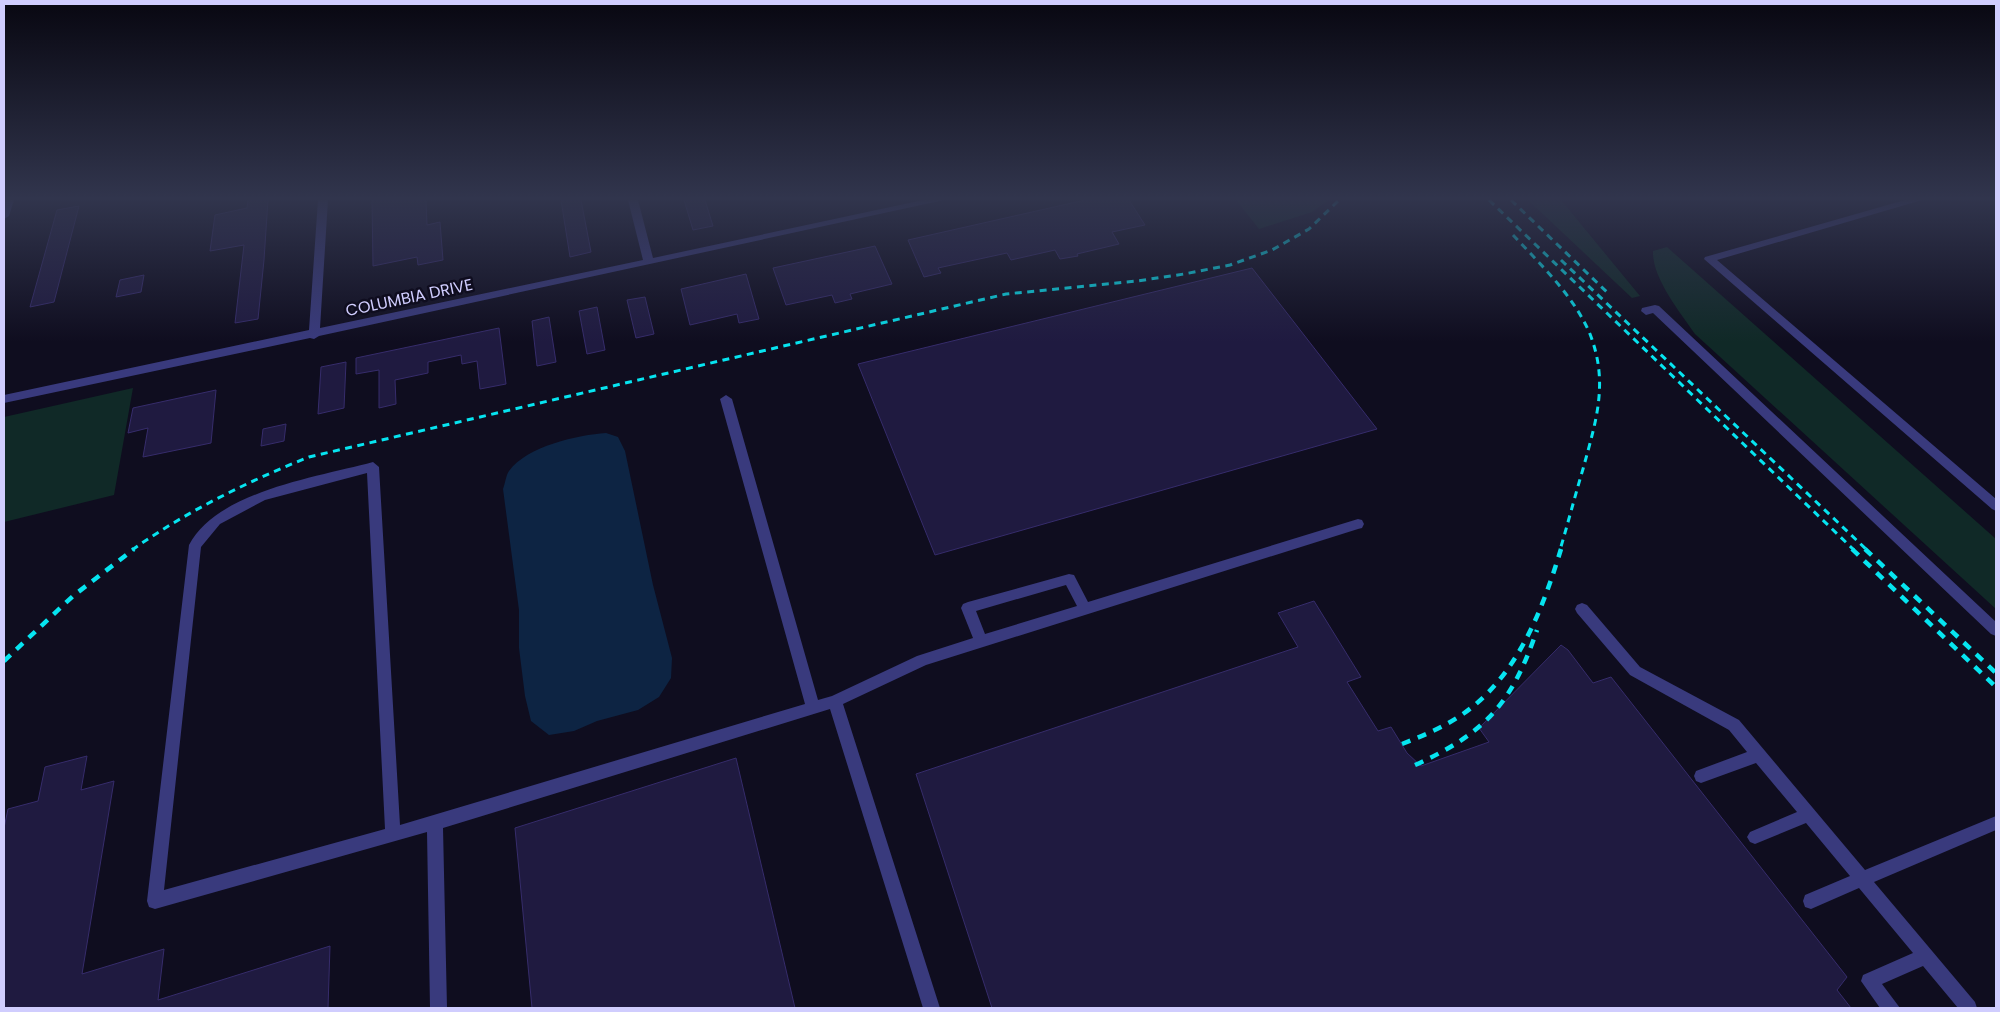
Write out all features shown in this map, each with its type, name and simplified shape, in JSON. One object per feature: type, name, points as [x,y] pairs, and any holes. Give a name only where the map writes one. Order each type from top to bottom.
[{"type":"street","points":[[314,335],[320,247]]},
{"type":"street","points":[[645,247],[649,262]]},
{"type":"street","name":"COLUMBIA DRIVE","points":[[4,399],[314,335],[718,247]]},
{"type":"street","points":[[1748,247],[1709,258],[1996,506]]},
{"type":"street","points":[[1646,311],[1654,309],[1996,630]]},
{"type":"street","points":[[726,399],[814,708]]},
{"type":"street","points":[[394,835],[373,467],[262,496],[216,520],[195,545],[155,901],[394,835],[435,823],[814,708],[835,701],[922,660],[1358,524]]},
{"type":"street","points":[[981,641],[968,608],[1069,579],[1086,609]]},
{"type":"street","points":[[1582,609],[1635,670],[1734,726],[1969,1008]]},
{"type":"street","points":[[835,701],[932,1008]]},
{"type":"street","points":[[1701,776],[1758,755]]},
{"type":"street","points":[[1755,837],[1808,815]]},
{"type":"street","points":[[435,823],[439,1008]]},
{"type":"street","points":[[1812,901],[1996,823]]},
{"type":"street","points":[[1891,1008],[1869,981],[1926,956]]},
{"type":"green space","points":[[1578,247],[1600,247],[1640,296],[1632,298]]},
{"type":"green space","points":[[1667,247],[1996,539],[1996,609],[1695,334],[1662,283],[1657,272],[1653,251]]},
{"type":"green space","points":[[133,388],[114,495],[4,522],[4,417]]},
{"type":"water","points":[[606,433],[618,437],[625,451],[653,585],[672,658],[671,678],[659,697],[638,710],[597,721],[574,731],[549,735],[531,721],[525,696],[519,648],[519,610],[503,489],[509,471],[517,462],[528,455],[568,439]]},
{"type":"building","points":[[47,247],[68,247],[54,302],[30,307]]},
{"type":"building","points":[[211,247],[231,247],[210,251]]},
{"type":"building","points":[[244,247],[265,247],[258,319],[235,323]]},
{"type":"building","points":[[373,247],[442,247],[443,260],[418,265],[417,257],[373,266]]},
{"type":"building","points":[[568,247],[590,247],[591,252],[570,257]]},
{"type":"building","points":[[876,247],[892,284],[850,294],[852,299],[835,303],[832,295],[786,305],[773,268]]},
{"type":"building","points":[[911,247],[1105,247],[1077,254],[1078,256],[1060,259],[1055,250],[1011,260],[1007,253],[938,268],[941,273],[924,277]]},
{"type":"building","points":[[1252,268],[1377,429],[935,555],[858,364]]},
{"type":"building","points":[[746,274],[759,319],[739,323],[737,314],[690,325],[681,289]]},
{"type":"building","points":[[144,275],[141,292],[116,297],[120,280]]},
{"type":"building","points":[[645,297],[654,334],[636,338],[627,300]]},
{"type":"building","points":[[597,307],[605,350],[587,354],[579,311]]},
{"type":"building","points":[[549,317],[556,362],[537,366],[532,321]]},
{"type":"building","points":[[499,328],[506,384],[480,389],[477,361],[462,364],[461,355],[428,362],[428,373],[395,380],[396,404],[379,408],[379,370],[356,374],[356,358]]},
{"type":"building","points":[[346,362],[344,408],[318,414],[321,367]]},
{"type":"building","points":[[216,390],[211,443],[143,457],[148,428],[128,433],[133,408]]},
{"type":"building","points":[[286,424],[284,441],[261,446],[263,429]]},
{"type":"building","points":[[1314,601],[1361,677],[1347,682],[1378,731],[1391,727],[1407,753],[1421,766],[1489,742],[1479,728],[1561,645],[1568,650],[1593,683],[1611,677],[1847,977],[1837,990],[1851,1008],[992,1008],[916,774],[1298,647],[1278,613]]},
{"type":"building","points":[[87,756],[81,790],[114,781],[82,974],[164,949],[158,1000],[330,946],[328,1008],[4,1008],[4,828],[8,809],[38,801],[45,767]]},
{"type":"building","points":[[736,758],[795,1008],[532,1008],[515,828]]},
{"type":"railway","points":[[132,550],[218,498],[309,457],[1006,294],[1137,281],[1184,274],[1230,265],[1277,247]]},
{"type":"railway","points":[[1525,247],[1566,294],[1583,320],[1596,352],[1599,369],[1600,386],[1596,418],[1560,550]]},
{"type":"railway","points":[[1538,247],[1854,550]]},
{"type":"railway","points":[[1560,247],[1610,295]]},
{"type":"railway","points":[[1561,260],[1867,550]]},
{"type":"railway","points":[[4,661],[73,596],[134,549]]},
{"type":"railway","points":[[1402,744],[1439,728],[1460,716],[1497,683],[1525,642],[1536,619],[1561,549]]},
{"type":"railway","points":[[1852,549],[1996,687]]},
{"type":"railway","points":[[1865,549],[1996,673]]},
{"type":"railway","points":[[1415,765],[1460,741],[1493,713],[1517,677],[1537,630]]}]
